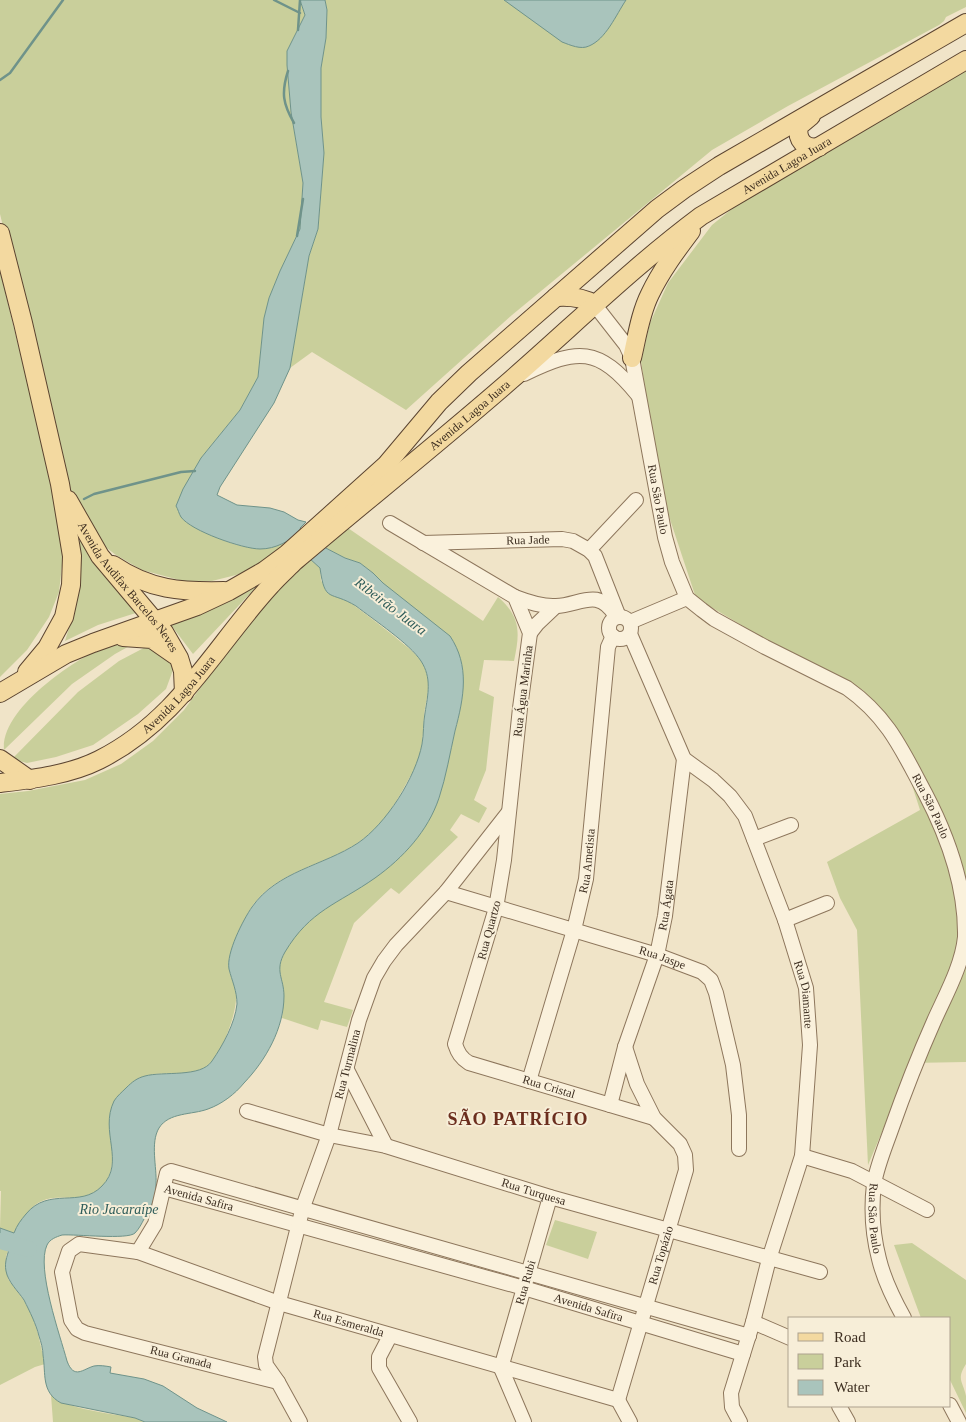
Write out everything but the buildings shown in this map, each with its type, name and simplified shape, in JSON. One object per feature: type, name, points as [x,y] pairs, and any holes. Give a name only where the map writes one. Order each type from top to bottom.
[{"type":"main road","name":"Avenida Lagoa Juara","points":[[330,523],[386,465],[452,389],[657,209],[719,166],[966,23]]},
{"type":"main road","name":"Avenida Lagoa Juara","points":[[0,783],[30,780],[67,772],[128,744],[184,693],[291,558],[330,523],[512,379],[594,304],[672,238],[701,216],[966,60]]},
{"type":"main road","points":[[819,147],[810,148],[803,144],[799,137],[800,126],[845,93]]},
{"type":"main road","points":[[632,358],[642,316],[650,294],[662,272],[701,216]]},
{"type":"main road","name":"Avenida Audifax Barcelos Neves","points":[[0,233],[60,484],[72,556],[71,585],[64,617],[47,648],[0,705]]},
{"type":"main road","points":[[556,297],[580,298],[594,304]]},
{"type":"main road","name":"Avenida Audifax Barcelos Neves","points":[[60,484],[76,516],[100,556],[164,632],[179,658],[183,671],[184,693]]},
{"type":"main road","points":[[100,556],[125,573],[166,588],[188,592],[229,591]]},
{"type":"main road","name":"Avenida Lagoa Juara","points":[[0,693],[66,654],[197,606],[291,558]]},
{"type":"main road","points":[[112,636],[152,639],[179,658]]},
{"type":"main road","points":[[0,759],[30,780]]},
{"type":"street","name":"Rua São Paulo","points":[[594,304],[621,337],[632,358],[665,537],[672,562],[687,598],[714,619],[847,688],[865,701],[880,716],[902,750],[936,814],[956,863],[963,889],[965,914],[965,937],[960,961],[905,1088],[874,1184],[873,1221],[879,1261],[904,1317]]},
{"type":"street","points":[[512,379],[552,360],[579,355],[591,357],[615,370],[638,395]]},
{"type":"street","points":[[636,500],[589,550],[603,573],[684,759]]},
{"type":"street","points":[[390,523],[515,597],[530,602],[556,606],[590,598],[606,603],[624,622]]},
{"type":"street","name":"Rua Jade","points":[[422,543],[562,539],[573,541],[589,550]]},
{"type":"street","points":[[454,562],[465,542]]},
{"type":"street","points":[[590,598],[599,587],[603,573]]},
{"type":"street","name":"Rua Água Marinha","points":[[508,813],[530,633],[515,597]]},
{"type":"street","points":[[624,622],[687,598]]},
{"type":"street","points":[[530,633],[556,606]]},
{"type":"street","name":"Rua Ametista","points":[[529,1081],[574,930],[586,879],[608,647],[613,636],[609,628],[613,620],[624,622]]},
{"type":"street","name":"Rua Diamante","points":[[684,759],[713,780],[730,796],[745,816],[785,920],[806,988],[808,1006],[810,1045],[802,1156],[769,1259],[753,1322],[731,1393],[732,1407],[740,1422]]},
{"type":"street","name":"Rua Ágata","points":[[610,1105],[625,1047],[657,955],[669,890],[684,759]]},
{"type":"street","name":"Rua Turmalina","points":[[278,1382],[266,1364],[265,1357],[303,1207],[329,1135],[359,1020],[374,978],[396,945],[446,892],[508,813]]},
{"type":"street","name":"Rua Quartzo","points":[[455,1044],[496,908],[504,860],[508,813]]},
{"type":"street","points":[[754,839],[791,825]]},
{"type":"street","name":"Rua Jaspe","points":[[446,892],[657,955],[702,972],[710,980],[716,992],[733,1065],[739,1115],[739,1149]]},
{"type":"street","points":[[785,920],[827,903]]},
{"type":"street","name":"Rua Cristal","points":[[455,1044],[462,1059],[469,1063],[654,1118]]},
{"type":"street","points":[[625,1047],[638,1084],[654,1118]]},
{"type":"street","points":[[347,1070],[386,1146]]},
{"type":"street","name":"Rua Turquesa","points":[[247,1112],[329,1135],[386,1146],[550,1197],[820,1272]]},
{"type":"street","name":"Rua Topázio","points":[[618,1400],[686,1170],[685,1155],[680,1144],[654,1118]]},
{"type":"street","points":[[802,1156],[852,1171],[927,1210]]},
{"type":"street","name":"Avenida Safira","points":[[743,1354],[524,1288],[164,1188],[167,1173],[171,1171],[303,1207],[749,1336]]},
{"type":"street","points":[[138,1252],[155,1224],[164,1188]]},
{"type":"street","name":"Rua Rubi","points":[[501,1368],[550,1197]]},
{"type":"street","name":"Rua Esmeralda","points":[[85,1333],[77,1329],[71,1320],[62,1272],[69,1251],[79,1244],[138,1252],[279,1303],[618,1400]]},
{"type":"street","points":[[753,1322],[788,1337]]},
{"type":"street","name":"Rua Granada","points":[[85,1333],[278,1382]]},
{"type":"street","points":[[390,1336],[379,1357],[379,1368],[410,1422]]},
{"type":"street","points":[[501,1368],[524,1422]]},
{"type":"street","points":[[278,1382],[300,1422]]},
{"type":"street","points":[[618,1400],[630,1422]]},
{"type":"street","points":[[840,1407],[848,1422]]},
{"type":"street","points":[[951,1407],[959,1422]]},
{"type":"green space","points":[[0,0],[300,0],[305,15],[287,51],[287,65],[291,112],[303,183],[300,229],[269,298],[264,318],[258,377],[240,410],[201,458],[193,474],[196,528],[230,543],[252,548],[275,546],[288,542],[258,567],[212,581],[183,581],[142,570],[116,555],[96,540],[75,505],[48,411],[0,214]]},
{"type":"green space","points":[[325,0],[504,0],[572,46],[588,47],[601,37],[626,0],[966,0],[966,7],[946,17],[939,25],[788,106],[712,150],[512,315],[406,410],[312,352],[290,368],[309,256],[318,229],[324,153],[321,117],[321,68],[326,38],[327,10]]},
{"type":"green space","points":[[966,71],[966,1062],[911,1063],[868,1165],[857,930],[840,898],[827,862],[920,810],[894,729],[863,690],[763,638],[701,601],[695,595],[658,483],[641,361],[650,323],[668,283],[712,225],[733,208],[865,127]]},
{"type":"green space","points":[[0,271],[35,414],[64,548],[59,592],[49,617],[27,650],[0,677]]},
{"type":"green space","points":[[345,526],[483,621],[498,597],[506,604],[515,619],[518,634],[514,661],[484,660],[479,690],[494,697],[486,770],[474,800],[487,808],[479,823],[461,814],[450,830],[458,837],[399,894],[391,888],[354,923],[324,1002],[353,1010],[347,1027],[321,1020],[318,1030],[282,1018],[283,1000],[279,971],[283,953],[295,935],[311,919],[326,907],[439,799],[463,693],[383,583],[360,563],[345,558],[320,545]]},
{"type":"green space","points":[[76,539],[80,541],[139,612],[98,625],[65,641],[72,618]]},
{"type":"green space","points":[[309,558],[320,568],[321,581],[367,615],[421,661],[427,676],[428,689],[422,744],[417,764],[391,810],[372,832],[343,852],[299,871],[272,886],[251,908],[238,935],[229,964],[236,1001],[231,1024],[221,1047],[209,1065],[202,1069],[184,1073],[153,1074],[112,1152],[109,1177],[100,1189],[76,1198],[46,1199],[37,1203],[30,1210],[14,1233],[0,1228],[0,794],[28,791],[85,780],[121,764],[153,741],[184,710],[272,591]]},
{"type":"green space","points":[[261,582],[193,654],[171,625]]},
{"type":"green space","points":[[144,638],[115,654],[72,684],[4,750],[6,734],[15,717],[44,686],[79,660],[96,651],[113,644]]},
{"type":"green space","points":[[157,641],[171,654],[173,670],[166,689],[138,714],[93,745],[56,757],[27,763],[12,759],[78,692],[119,661]]},
{"type":"green space","points":[[555,1220],[597,1232],[588,1259],[546,1245]]},
{"type":"green space","points":[[0,1239],[11,1244],[6,1256],[8,1279],[32,1315],[45,1364],[35,1367],[0,1385]]},
{"type":"green space","points":[[912,1243],[966,1280],[966,1364],[961,1374],[961,1380],[966,1396],[966,1413],[951,1382],[951,1317],[921,1317],[894,1245]]},
{"type":"green space","points":[[51,1395],[67,1404],[103,1413],[135,1418],[145,1422],[53,1422]]},
{"type":"water","points":[[300,0],[325,0],[327,10],[326,38],[321,68],[321,117],[324,153],[318,229],[309,256],[290,368],[274,403],[220,487],[217,495],[237,505],[270,508],[306,522],[300,528],[302,531],[287,541],[271,548],[260,549],[230,543],[195,528],[181,517],[176,506],[183,489],[201,458],[240,410],[258,377],[264,318],[269,298],[300,229],[303,183],[291,112],[287,51],[305,15]]},
{"type":"water","points":[[504,0],[626,0],[601,38],[589,46],[576,47],[562,42]]},
{"type":"water","name":"Rio Jacaraípe","points":[[320,545],[345,558],[360,563],[450,636],[456,647],[463,670],[463,694],[441,790],[428,822],[405,853],[375,878],[326,909],[304,926],[285,952],[280,964],[284,990],[281,1020],[272,1043],[252,1074],[237,1091],[218,1104],[202,1111],[169,1119],[159,1128],[154,1148],[155,1194],[151,1207],[135,1233],[123,1236],[62,1235],[55,1237],[47,1245],[44,1256],[44,1269],[50,1302],[67,1361],[73,1370],[79,1372],[96,1366],[111,1367],[110,1373],[144,1379],[163,1386],[197,1408],[227,1422],[145,1422],[135,1418],[61,1403],[50,1394],[47,1388],[42,1348],[33,1318],[24,1300],[7,1275],[6,1261],[11,1244],[0,1239],[0,1228],[14,1233],[22,1218],[35,1206],[44,1201],[84,1196],[93,1193],[102,1186],[109,1177],[112,1167],[109,1124],[110,1113],[117,1097],[133,1082],[142,1077],[191,1072],[207,1066],[224,1041],[234,1019],[237,1004],[229,969],[230,954],[240,928],[252,907],[262,895],[287,877],[344,851],[369,835],[398,799],[419,757],[423,740],[428,693],[428,680],[424,667],[416,654],[391,632],[356,606],[327,592],[320,568],[309,558]]},
{"type":"waterway","points":[[0,80],[10,73],[63,0]]},
{"type":"waterway","points":[[274,0],[300,13]]},
{"type":"waterway","name":"Ribeirão Juara","points":[[298,30],[300,0]]},
{"type":"waterway","name":"Ribeirão Juara","points":[[288,71],[284,86],[284,98],[287,110],[294,123]]},
{"type":"waterway","name":"Ribeirão Juara","points":[[297,236],[303,199]]},
{"type":"waterway","points":[[84,499],[94,494],[181,472],[195,471]]},
{"type":"waterway","points":[[0,1241],[29,1249]]},
{"type":"district","name":"SÃO PATRÍCIO","points":[[518,1119]]}]
